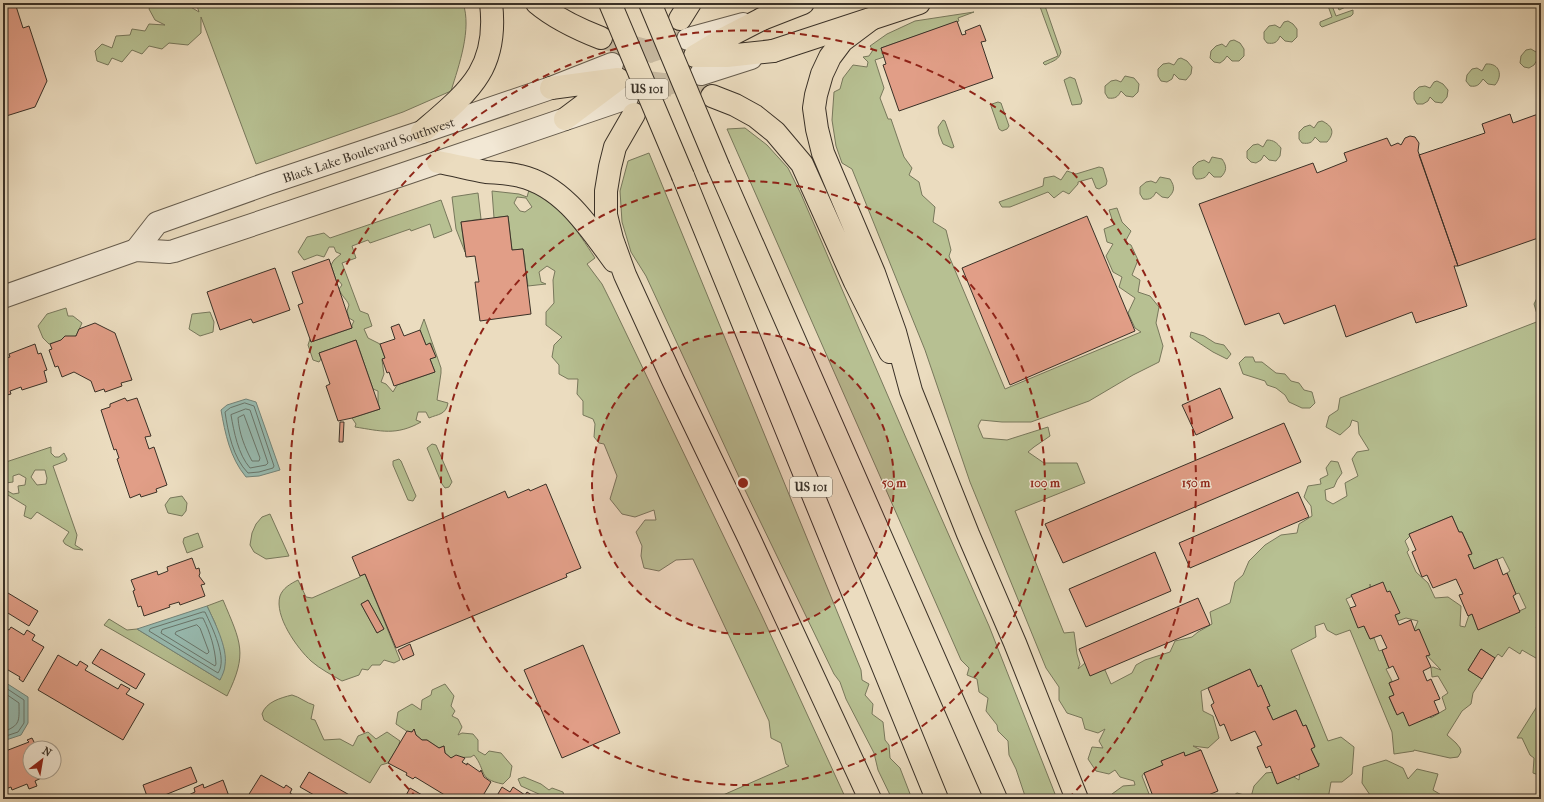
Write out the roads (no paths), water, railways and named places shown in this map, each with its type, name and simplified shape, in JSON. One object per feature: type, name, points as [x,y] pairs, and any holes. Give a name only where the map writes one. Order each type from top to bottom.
[{"type":"main road","points":[[422,132],[468,90],[482,71],[488,55],[492,37],[493,22],[491,3]]},
{"type":"main road","points":[[536,3],[548,12],[576,28],[601,38]]},
{"type":"main road","name":"US 101","points":[[610,3],[683,176],[937,799]]},
{"type":"main road","name":"US 101","points":[[650,3],[720,168],[996,799]]},
{"type":"main road","points":[[803,3],[762,19],[725,38],[695,56],[727,56],[773,51],[919,3]]},
{"type":"main road","points":[[870,20],[842,41],[830,57],[820,82],[814,108],[823,153],[879,288],[895,332],[911,391]]},
{"type":"main road","points":[[551,88],[618,79],[565,120]]},
{"type":"main road","points":[[712,96],[735,105],[755,116],[775,132],[802,164],[862,295],[911,391],[968,534],[1015,643],[1077,799]]},
{"type":"main road","points":[[630,106],[615,146],[606,191],[606,215],[612,239],[625,274],[870,799]]},
{"type":"main road","points":[[438,162],[486,172],[520,176],[536,181],[548,188],[562,198],[582,219],[625,274]]},
{"type":"street","points":[[688,39],[762,19]]},
{"type":"street","points":[[701,74],[773,51]]},
{"type":"street","name":"Black Lake Boulevard Southwest","points":[[136,250],[158,223],[269,182],[551,88],[612,64]]},
{"type":"street","points":[[3,297],[136,250],[174,251],[565,120],[630,106]]},
{"type":"water","points":[[246,399],[256,402],[280,470],[259,476],[246,477],[240,470],[232,454],[226,436],[221,410],[227,405]]},
{"type":"water","points":[[207,606],[220,635],[224,651],[225,667],[220,680],[137,629]]},
{"type":"water","points":[[3,681],[28,697],[28,723],[21,735],[3,741]]},
{"type":"tunnel","points":[[601,38],[649,51],[688,56]]},
{"type":"tunnel","points":[[615,63],[685,40]]},
{"type":"tunnel","points":[[630,96],[700,74]]},
{"type":"tunnel","points":[[618,79],[678,87],[712,96]]}]
